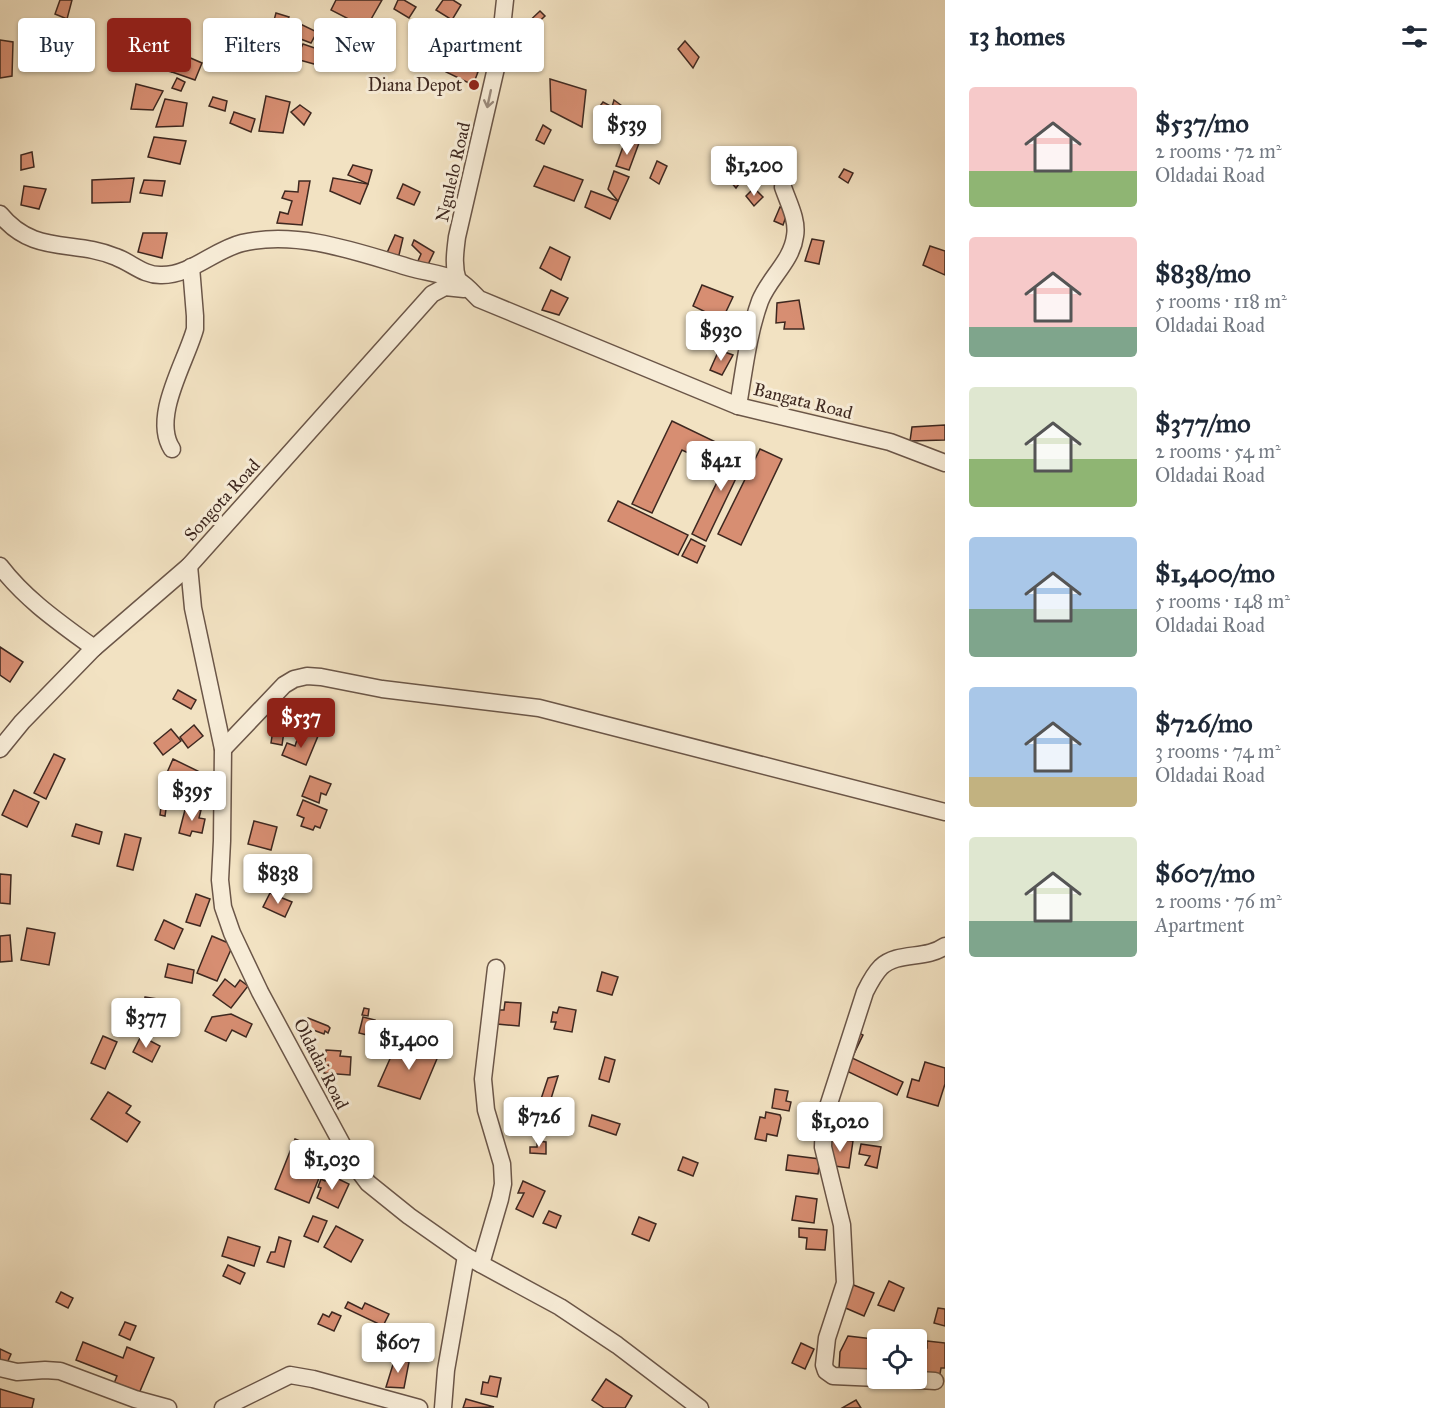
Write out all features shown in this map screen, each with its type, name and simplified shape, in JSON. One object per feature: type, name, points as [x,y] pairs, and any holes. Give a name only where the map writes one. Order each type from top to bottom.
[{"type":"street","name":"Ngulelo Road","points":[[464,286],[454,270],[457,237],[499,55],[505,0]]},
{"type":"street","points":[[738,406],[757,310],[766,287],[791,251],[795,237],[796,226],[783,187]]},
{"type":"street","points":[[0,214],[17,230],[44,243],[116,257],[139,270],[163,276],[191,267],[220,250],[241,244],[264,239],[296,240],[321,243],[464,286]]},
{"type":"street","points":[[172,449],[165,435],[167,407],[195,328],[191,267]]},
{"type":"street","name":"Bangata Road","points":[[464,286],[479,299],[738,406],[890,442],[945,463]]},
{"type":"street","name":"Songota Road","points":[[0,749],[22,722],[94,648],[189,566],[432,294],[445,287],[464,286]]},
{"type":"street","points":[[0,566],[38,607],[94,648]]},
{"type":"street","name":"Oldadai Road","points":[[189,566],[193,608],[223,749],[220,880],[223,907],[232,933],[260,992],[350,1159],[368,1183],[409,1216],[473,1260],[579,1319],[700,1408]]},
{"type":"street","points":[[223,749],[284,685],[294,679],[307,676],[321,677],[382,689],[539,708],[945,812]]},
{"type":"street","points":[[867,1378],[833,1376],[826,1371],[824,1365],[827,1338],[845,1284],[842,1225],[823,1147],[824,1119],[865,992],[872,979],[882,966],[898,958],[933,953],[945,946]]},
{"type":"street","points":[[443,1408],[446,1370],[473,1260],[500,1200],[503,1184],[502,1164],[486,1110],[483,1079],[496,968]]},
{"type":"street","points":[[0,1368],[17,1372],[60,1371],[135,1399],[168,1408]]},
{"type":"street","points":[[223,1408],[290,1375],[313,1379],[419,1408]]},
{"type":"street","points":[[927,1380],[935,1381]]},
{"type":"building","points":[[60,0],[72,0],[67,18],[55,14]]},
{"type":"building","points":[[336,0],[382,0],[372,18],[347,18],[331,10]]},
{"type":"building","points":[[398,0],[404,0],[416,7],[409,18],[394,9]]},
{"type":"building","points":[[443,0],[453,0],[461,5],[453,18],[449,18],[436,10]]},
{"type":"building","points":[[540,11],[545,16],[543,18],[533,18]]},
{"type":"building","points":[[276,13],[289,17],[288,18],[275,18]]},
{"type":"building","points":[[302,25],[314,31],[311,43],[302,40]]},
{"type":"building","points":[[0,40],[13,42],[12,76],[0,78]]},
{"type":"building","points":[[685,41],[699,57],[693,68],[678,49]]},
{"type":"building","points":[[303,44],[314,48],[314,64],[302,61]]},
{"type":"building","points":[[191,58],[202,63],[195,80],[172,72],[191,72]]},
{"type":"building","points":[[446,72],[478,72],[473,85]]},
{"type":"building","points":[[177,78],[185,82],[181,91],[172,88]]},
{"type":"building","points":[[550,79],[586,90],[582,127],[551,111]]},
{"type":"building","points":[[136,84],[163,91],[153,110],[131,109]]},
{"type":"building","points":[[266,96],[290,102],[283,133],[259,131]]},
{"type":"building","points":[[213,97],[227,101],[225,111],[209,106]]},
{"type":"building","points":[[165,99],[187,103],[183,126],[156,127]]},
{"type":"building","points":[[614,100],[633,114],[621,137],[598,130],[603,117],[595,113],[603,102],[612,107]]},
{"type":"building","points":[[300,105],[311,113],[304,125],[291,112]]},
{"type":"building","points":[[234,112],[255,119],[251,132],[230,123]]},
{"type":"building","points":[[543,125],[551,130],[544,144],[536,140]]},
{"type":"building","points":[[154,137],[186,141],[180,164],[148,157]]},
{"type":"building","points":[[639,143],[629,170],[616,166],[624,144]]},
{"type":"building","points":[[32,152],[34,167],[21,170],[21,155]]},
{"type":"building","points":[[730,158],[747,173],[736,188],[723,173]]},
{"type":"building","points":[[657,161],[667,166],[659,184],[650,178]]},
{"type":"building","points":[[353,165],[372,170],[368,184],[348,175]]},
{"type":"building","points":[[544,166],[583,180],[574,201],[534,186]]},
{"type":"building","points":[[844,169],[853,173],[848,183],[839,177]]},
{"type":"building","points":[[614,171],[629,177],[618,201],[608,189]]},
{"type":"building","points":[[134,178],[130,202],[92,203],[92,180]]},
{"type":"building","points":[[333,178],[368,184],[360,204],[330,191]]},
{"type":"building","points":[[144,180],[165,181],[162,196],[140,193]]},
{"type":"building","points":[[299,181],[310,181],[302,225],[277,223],[280,212],[288,214],[292,201],[282,198],[285,191],[298,192]]},
{"type":"building","points":[[403,184],[420,192],[414,205],[397,198]]},
{"type":"building","points":[[24,186],[46,189],[39,209],[21,205]]},
{"type":"building","points":[[754,188],[763,197],[754,206],[746,196]]},
{"type":"building","points":[[591,191],[618,201],[610,219],[585,207]]},
{"type":"building","points":[[780,207],[788,211],[783,225],[774,221]]},
{"type":"building","points":[[143,233],[167,233],[162,258],[138,252]]},
{"type":"building","points":[[395,235],[403,238],[399,255],[386,255]]},
{"type":"building","points":[[812,239],[824,241],[819,264],[805,261]]},
{"type":"building","points":[[414,240],[434,252],[424,273],[414,270],[421,254],[412,245]]},
{"type":"building","points":[[930,246],[945,251],[945,275],[923,265]]},
{"type":"building","points":[[550,247],[570,257],[561,280],[540,268]]},
{"type":"building","points":[[702,285],[733,297],[722,320],[693,306]]},
{"type":"building","points":[[551,290],[568,298],[559,315],[542,310]]},
{"type":"building","points":[[799,300],[804,329],[784,329],[785,322],[776,323],[777,303]]},
{"type":"building","points":[[715,330],[720,332],[716,342],[710,339]]},
{"type":"building","points":[[719,350],[733,355],[722,375],[710,370]]},
{"type":"building","points":[[672,421],[724,446],[714,465],[682,450],[652,513],[632,504]]},
{"type":"building","points":[[945,425],[945,440],[910,441],[912,427]]},
{"type":"building","points":[[736,443],[750,449],[706,541],[692,534]]},
{"type":"building","points":[[760,449],[782,459],[741,545],[718,534]]},
{"type":"building","points":[[618,501],[688,535],[678,555],[608,521]]},
{"type":"building","points":[[691,539],[705,546],[697,563],[682,556]]},
{"type":"building","points":[[0,647],[23,662],[10,682],[0,675]]},
{"type":"building","points":[[178,690],[196,700],[191,709],[173,699]]},
{"type":"building","points":[[275,717],[286,718],[282,745],[271,743]]},
{"type":"building","points":[[194,725],[203,736],[188,748],[180,737]]},
{"type":"building","points":[[171,729],[181,741],[163,755],[154,743]]},
{"type":"building","points":[[308,731],[318,736],[306,765],[282,755],[287,743],[295,746],[298,737],[305,740]]},
{"type":"building","points":[[54,754],[65,759],[46,799],[34,793]]},
{"type":"building","points":[[173,759],[202,773],[191,797],[162,784]]},
{"type":"building","points":[[310,776],[331,784],[326,795],[321,793],[319,803],[302,796]]},
{"type":"building","points":[[14,790],[39,802],[27,827],[2,815]]},
{"type":"building","points":[[303,800],[327,810],[320,828],[315,826],[313,830],[301,826],[304,818],[297,815]]},
{"type":"building","points":[[186,806],[201,810],[199,818],[205,819],[202,833],[192,831],[190,836],[179,833]]},
{"type":"building","points":[[161,807],[166,809],[165,816],[160,815]]},
{"type":"building","points":[[254,821],[277,827],[271,850],[248,844]]},
{"type":"building","points":[[76,824],[102,832],[99,844],[72,836]]},
{"type":"building","points":[[125,834],[141,838],[133,870],[117,866]]},
{"type":"building","points":[[290,861],[294,865],[290,869],[286,865]]},
{"type":"building","points":[[0,874],[11,875],[10,904],[0,903]]},
{"type":"building","points":[[270,893],[292,902],[285,917],[263,907]]},
{"type":"building","points":[[196,894],[210,899],[200,926],[186,922]]},
{"type":"building","points":[[164,920],[183,929],[174,949],[155,940]]},
{"type":"building","points":[[27,928],[55,933],[49,965],[21,960]]},
{"type":"building","points":[[10,935],[12,961],[0,962],[0,936]]},
{"type":"building","points":[[212,936],[233,945],[217,981],[197,973]]},
{"type":"building","points":[[168,964],[194,970],[192,983],[165,977]]},
{"type":"building","points":[[602,972],[618,977],[612,995],[597,991]]},
{"type":"building","points":[[225,979],[235,987],[240,980],[248,986],[231,1008],[213,995]]},
{"type":"building","points":[[145,997],[171,1001],[167,1022],[142,1018]]},
{"type":"building","points":[[505,1002],[521,1003],[519,1026],[497,1024],[498,1010],[504,1010]]},
{"type":"building","points":[[559,1007],[576,1010],[572,1032],[554,1029],[556,1022],[551,1022],[553,1012],[557,1013]]},
{"type":"building","points":[[364,1008],[369,1009],[368,1016],[362,1015]]},
{"type":"building","points":[[231,1014],[252,1024],[246,1037],[232,1030],[226,1041],[205,1031],[212,1017]]},
{"type":"building","points":[[363,1017],[375,1020],[371,1036],[359,1033]]},
{"type":"building","points":[[308,1018],[328,1026],[330,1028],[328,1033],[325,1031],[324,1034],[305,1027]]},
{"type":"building","points":[[851,1029],[863,1035],[852,1058],[903,1082],[897,1095],[834,1065]]},
{"type":"building","points":[[103,1036],[117,1042],[105,1069],[91,1063]]},
{"type":"building","points":[[141,1036],[160,1046],[152,1062],[133,1052]]},
{"type":"building","points":[[397,1043],[439,1054],[420,1099],[378,1086]]},
{"type":"building","points":[[326,1050],[341,1051],[340,1056],[351,1057],[350,1075],[324,1073]]},
{"type":"building","points":[[605,1057],[615,1060],[609,1082],[599,1079]]},
{"type":"building","points":[[925,1062],[945,1068],[945,1084],[938,1106],[907,1097],[912,1079],[919,1081]]},
{"type":"building","points":[[558,1076],[550,1102],[541,1099],[548,1078]]},
{"type":"building","points":[[775,1089],[788,1091],[786,1101],[791,1102],[789,1111],[772,1108]]},
{"type":"building","points":[[108,1092],[131,1106],[126,1113],[140,1122],[127,1142],[91,1119]]},
{"type":"building","points":[[766,1112],[780,1115],[777,1136],[767,1134],[766,1141],[755,1139],[760,1117],[765,1118]]},
{"type":"building","points":[[592,1115],[620,1124],[616,1135],[589,1126]]},
{"type":"building","points":[[830,1138],[853,1141],[849,1168],[827,1165]]},
{"type":"building","points":[[295,1139],[317,1148],[313,1158],[325,1163],[309,1203],[275,1189]]},
{"type":"building","points":[[537,1141],[546,1142],[546,1154],[530,1153],[530,1147],[537,1147]]},
{"type":"building","points":[[861,1144],[881,1147],[877,1168],[865,1165],[870,1156],[859,1154]]},
{"type":"building","points":[[788,1155],[820,1159],[818,1174],[786,1170]]},
{"type":"building","points":[[683,1157],[698,1163],[693,1176],[678,1170]]},
{"type":"building","points":[[328,1174],[349,1184],[338,1208],[317,1198],[321,1188],[318,1187],[321,1179],[325,1181]]},
{"type":"building","points":[[523,1181],[545,1191],[533,1217],[516,1209],[524,1193],[518,1193]]},
{"type":"building","points":[[796,1196],[817,1199],[814,1223],[792,1220]]},
{"type":"building","points":[[549,1211],[561,1216],[556,1228],[543,1223]]},
{"type":"building","points":[[313,1216],[327,1221],[318,1242],[304,1236]]},
{"type":"building","points":[[639,1217],[656,1224],[649,1241],[632,1234]]},
{"type":"building","points":[[336,1226],[363,1240],[351,1262],[324,1247]]},
{"type":"building","points":[[799,1228],[827,1230],[825,1250],[806,1249],[807,1238],[799,1237]]},
{"type":"building","points":[[228,1237],[260,1247],[254,1266],[222,1256]]},
{"type":"building","points":[[279,1237],[291,1241],[284,1267],[267,1262],[271,1252],[275,1252]]},
{"type":"building","points":[[228,1265],[245,1273],[240,1284],[223,1276]]},
{"type":"building","points":[[889,1281],[904,1288],[894,1311],[878,1305]]},
{"type":"building","points":[[851,1284],[874,1293],[864,1316],[841,1306]]},
{"type":"building","points":[[61,1292],[73,1298],[68,1308],[56,1302]]},
{"type":"building","points":[[348,1302],[362,1309],[365,1303],[389,1314],[383,1326],[345,1308]]},
{"type":"building","points":[[938,1308],[945,1309],[945,1326],[934,1323]]},
{"type":"building","points":[[332,1312],[341,1316],[334,1331],[318,1324],[323,1314],[329,1317]]},
{"type":"building","points":[[125,1322],[136,1326],[130,1340],[119,1335]]},
{"type":"building","points":[[848,1336],[867,1338],[867,1372],[839,1369],[840,1352]]},
{"type":"building","points":[[927,1341],[945,1343],[945,1368],[941,1368],[940,1374],[927,1375]]},
{"type":"building","points":[[83,1342],[123,1358],[127,1347],[154,1358],[135,1403],[110,1393],[117,1376],[76,1360]]},
{"type":"building","points":[[801,1343],[814,1349],[805,1369],[792,1363]]},
{"type":"building","points":[[0,1349],[11,1354],[7,1363],[0,1360]]},
{"type":"building","points":[[395,1358],[409,1362],[404,1388],[386,1387]]},
{"type":"building","points":[[490,1376],[501,1378],[497,1397],[481,1394],[483,1382],[488,1383]]},
{"type":"building","points":[[606,1379],[632,1396],[625,1408],[604,1408],[592,1400]]},
{"type":"building","points":[[0,1389],[34,1399],[32,1408],[0,1408]]},
{"type":"building","points":[[466,1399],[494,1407],[463,1408]]},
{"type":"building","points":[[856,1400],[861,1408],[842,1408]]},
{"type":"place","name":"Diana Depot","points":[[474,85]]}]
